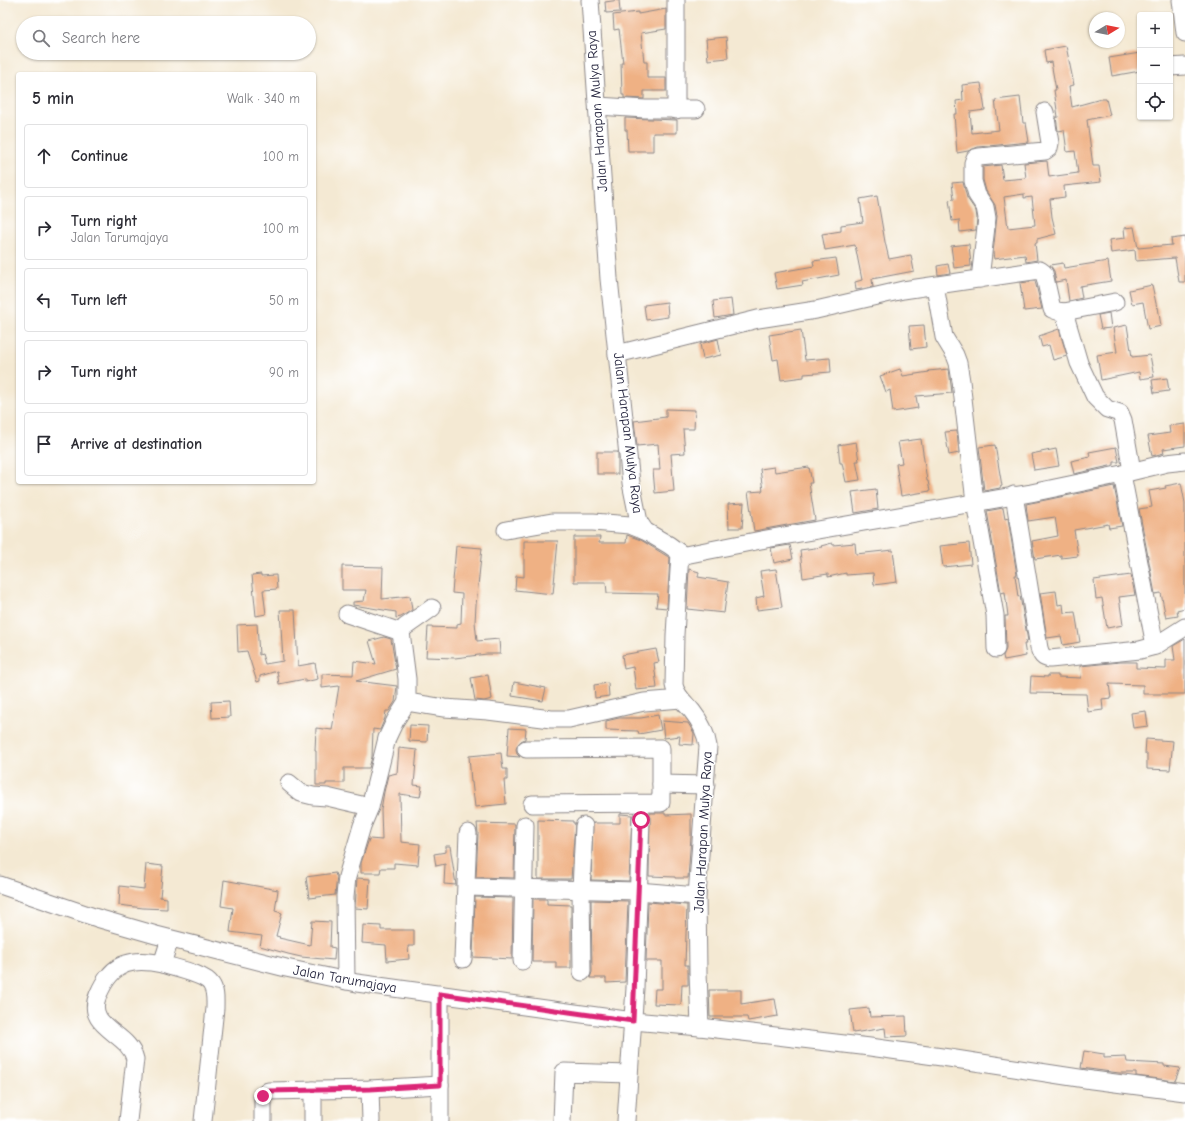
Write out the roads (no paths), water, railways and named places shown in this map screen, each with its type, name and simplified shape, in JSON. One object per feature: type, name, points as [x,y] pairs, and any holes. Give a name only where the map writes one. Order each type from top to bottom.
[{"type":"street","name":"Jalan Harapan Mulya Raya","points":[[590,0],[608,265],[631,483],[639,522],[645,531],[678,550],[680,556],[674,671],[675,691],[692,712],[707,738],[708,746],[697,896],[700,1027]]},
{"type":"street","points":[[676,0],[676,110]]},
{"type":"street","points":[[1181,0],[1185,33]]},
{"type":"street","points":[[1173,67],[1185,66]]},
{"type":"street","points":[[598,106],[645,110],[696,109]]},
{"type":"street","points":[[980,279],[987,218],[985,207],[977,195],[973,182],[973,163],[975,158],[979,157],[1045,151],[1049,148],[1050,143],[1045,112]]},
{"type":"street","points":[[617,354],[758,320],[816,310],[893,292],[1040,270],[1042,271],[1052,309],[1064,312],[1115,302]]},
{"type":"street","points":[[935,286],[944,338],[955,355],[958,363],[975,502],[986,568],[992,592],[995,615],[996,649]]},
{"type":"street","points":[[1064,312],[1079,363],[1095,397],[1107,409],[1120,413],[1123,420],[1127,473],[1155,646]]},
{"type":"street","points":[[680,556],[1014,495],[1185,461]]},
{"type":"street","points":[[1014,495],[1041,655],[1050,659],[1140,650],[1155,646],[1185,627]]},
{"type":"street","points":[[506,530],[552,522],[593,522],[630,525],[645,531]]},
{"type":"street","points":[[346,981],[345,896],[347,877],[360,832],[370,807],[387,738],[407,702],[407,679],[401,632],[405,627],[432,608]]},
{"type":"street","points":[[346,614],[401,632]]},
{"type":"street","points":[[407,702],[444,708],[488,711],[551,719],[569,719],[644,702],[680,699]]},
{"type":"street","points":[[526,749],[661,748],[661,803],[532,804]]},
{"type":"street","points":[[289,783],[301,793],[327,797],[370,807]]},
{"type":"street","points":[[661,784],[706,785]]},
{"type":"street","points":[[626,1121],[633,1021],[641,820]]},
{"type":"street","points":[[522,961],[525,825]]},
{"type":"street","points":[[582,972],[581,890],[584,826]]},
{"type":"street","points":[[463,959],[468,833]]},
{"type":"street","name":"Jalan Tarumajaya","points":[[0,885],[97,918],[170,939],[346,981],[633,1021],[700,1027],[913,1053],[1092,1080],[1185,1092]]},
{"type":"street","points":[[467,887],[638,890],[697,896]]},
{"type":"street","points":[[162,964],[170,939]]},
{"type":"street","points":[[128,1121],[135,1060],[134,1055],[125,1043],[99,1020],[94,1004],[105,981],[112,972],[127,962],[162,964],[197,975],[208,980],[211,984],[215,994],[215,1008],[203,1121]]},
{"type":"street","points":[[440,994],[440,1121]]},
{"type":"street","points":[[562,1121],[564,1072],[629,1074]]},
{"type":"street","points":[[263,1121],[263,1096],[268,1091],[370,1089],[440,1085]]},
{"type":"street","points":[[370,1089],[371,1121]]},
{"type":"street","points":[[313,1090],[313,1121]]}]
